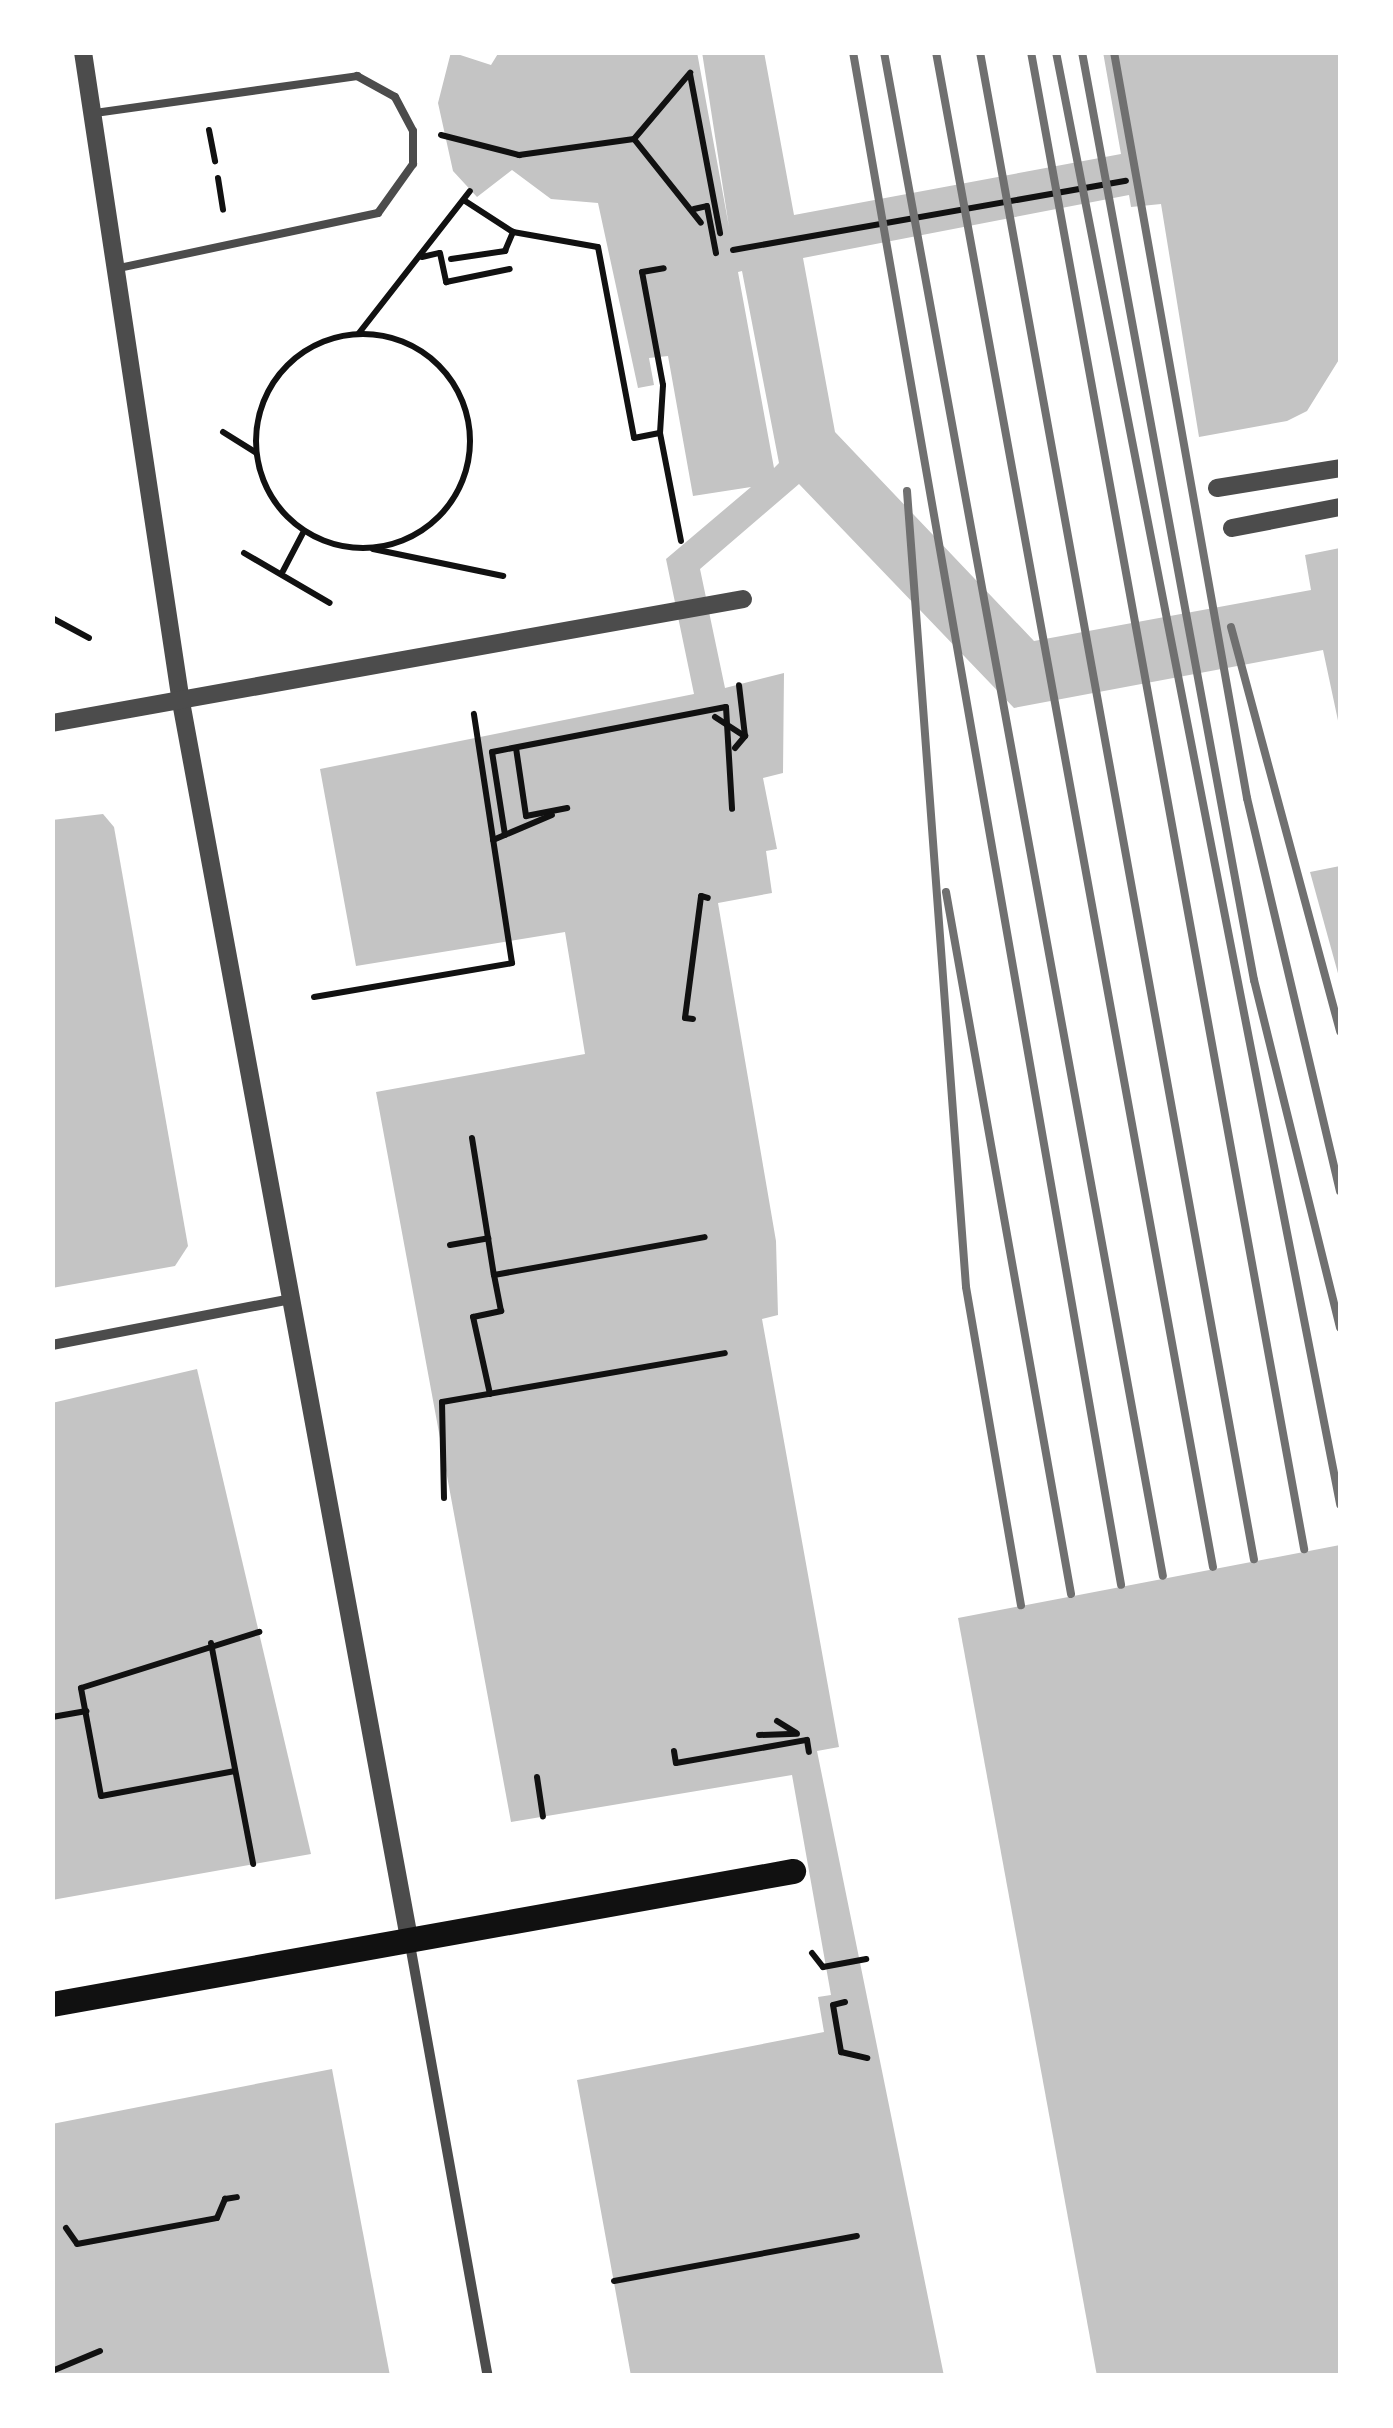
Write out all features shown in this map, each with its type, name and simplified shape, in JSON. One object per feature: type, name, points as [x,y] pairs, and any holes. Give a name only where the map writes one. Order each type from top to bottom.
[{"type":"main road","points":[[52,2004],[793,1870]]},
{"type":"street","points":[[84,52],[181,702],[488,2376]]},
{"type":"street","points":[[1218,488],[1340,468]]},
{"type":"street","points":[[1232,528],[1340,507]]},
{"type":"street","points":[[52,722],[743,599]]},
{"type":"street","points":[[52,1345],[291,1299]]},
{"type":"lane","points":[[94,113],[357,76],[394,97],[413,131],[408,176],[378,213],[115,270]]},
{"type":"path","points":[[441,135],[519,155],[634,138],[690,73],[720,233]]},
{"type":"path","points":[[209,130],[215,161]]},
{"type":"path","points":[[634,138],[694,209],[701,223]]},
{"type":"path","points":[[218,178],[223,210]]},
{"type":"path","points":[[733,250],[1126,181]]},
{"type":"path","points":[[359,333],[470,191]]},
{"type":"path","points":[[465,201],[513,232],[598,247],[634,438],[660,433]]},
{"type":"path","points":[[694,209],[706,206],[716,253]]},
{"type":"path","points":[[451,260],[505,251],[513,232]]},
{"type":"path","points":[[421,258],[440,253],[446,282],[510,269]]},
{"type":"path","points":[[664,268],[642,272],[662,385],[660,433],[681,541]]},
{"type":"path","points":[[256,453],[274,380],[310,346],[359,333],[408,342],[447,374],[470,444],[442,513],[372,548]]},
{"type":"path","points":[[223,432],[256,453],[277,504],[304,530],[502,576]]},
{"type":"path","points":[[283,571],[304,530]]},
{"type":"path","points":[[244,553],[283,571],[330,603]]},
{"type":"path","points":[[52,618],[89,638]]},
{"type":"path","points":[[734,749],[745,736],[738,684]]},
{"type":"path","points":[[504,835],[492,752],[726,707],[734,749],[732,808]]},
{"type":"path","points":[[314,997],[512,963],[474,714]]},
{"type":"path","points":[[715,717],[745,736]]},
{"type":"path","points":[[494,840],[567,808],[526,816],[516,748]]},
{"type":"path","points":[[693,1019],[685,1018],[701,896],[708,898]]},
{"type":"path","points":[[472,1138],[501,1311],[473,1317],[490,1394]]},
{"type":"path","points":[[494,1275],[705,1237]]},
{"type":"path","points":[[450,1244],[488,1238]]},
{"type":"path","points":[[444,1498],[442,1402],[725,1353]]},
{"type":"path","points":[[235,1771],[101,1796],[82,1688],[211,1643],[259,1632]]},
{"type":"path","points":[[211,1643],[253,1864]]},
{"type":"path","points":[[52,1718],[86,1711]]},
{"type":"path","points":[[759,1736],[778,1734],[797,1734],[777,1721],[779,1733],[782,1745]]},
{"type":"path","points":[[674,1751],[676,1764],[808,1740],[810,1752]]},
{"type":"path","points":[[537,1777],[543,1817]]},
{"type":"path","points":[[812,1952],[823,1967],[866,1959]]},
{"type":"path","points":[[846,2002],[832,2005],[841,2052],[867,2058],[857,2066]]},
{"type":"path","points":[[66,2228],[77,2244],[217,2218],[225,2199],[238,2197]]},
{"type":"path","points":[[614,2281],[857,2236]]},
{"type":"path","points":[[52,2370],[100,2351]]},
{"type":"building","points":[[451,52],[491,65],[499,52],[697,52],[729,227],[702,52],[764,52],[794,215],[1121,154],[1103,52],[1340,52],[1340,358],[1307,411],[1287,421],[1199,437],[1161,204],[1131,207],[1129,195],[803,258],[835,432],[1034,641],[1311,590],[1305,555],[1340,548],[1340,730],[1323,650],[1014,708],[799,484],[700,569],[725,688],[784,673],[783,773],[763,778],[777,849],[766,851],[772,893],[718,903],[776,1241],[778,1315],[762,1319],[839,1747],[817,1751],[944,2376],[631,2376],[577,2080],[824,2032],[818,1997],[831,1995],[792,1775],[511,1822],[376,1092],[585,1054],[565,932],[356,966],[320,769],[694,694],[666,559],[751,487],[693,496],[668,356],[649,358],[654,385],[638,388],[598,203],[551,199],[512,170],[477,197],[453,171],[438,103]],"holes":[[[742,271],[779,463],[774,468],[738,272]]]},
{"type":"building","points":[[103,814],[114,827],[188,1246],[175,1266],[52,1288],[52,820]]},
{"type":"building","points":[[1340,866],[1340,976],[1339,977],[1310,872]]},
{"type":"building","points":[[197,1369],[311,1854],[52,1900],[52,1403]]},
{"type":"building","points":[[1340,1545],[1340,2376],[1097,2376],[958,1618]]},
{"type":"building","points":[[332,2069],[390,2376],[52,2376],[52,2124]]},
{"type":"railway","points":[[853,52],[1121,1585]]},
{"type":"railway","points":[[884,52],[1163,1576]]},
{"type":"railway","points":[[936,52],[1213,1567]]},
{"type":"railway","points":[[980,52],[1254,1559]]},
{"type":"railway","points":[[1031,52],[1304,1549]]},
{"type":"railway","points":[[1056,52],[1340,1504]]},
{"type":"railway","points":[[1082,52],[1254,980],[1340,1328]]},
{"type":"railway","points":[[1114,52],[1247,798],[1340,1191]]},
{"type":"railway","points":[[907,491],[966,1287],[1021,1605]]},
{"type":"railway","points":[[1231,627],[1340,1032]]},
{"type":"railway","points":[[946,892],[1071,1594]]}]
